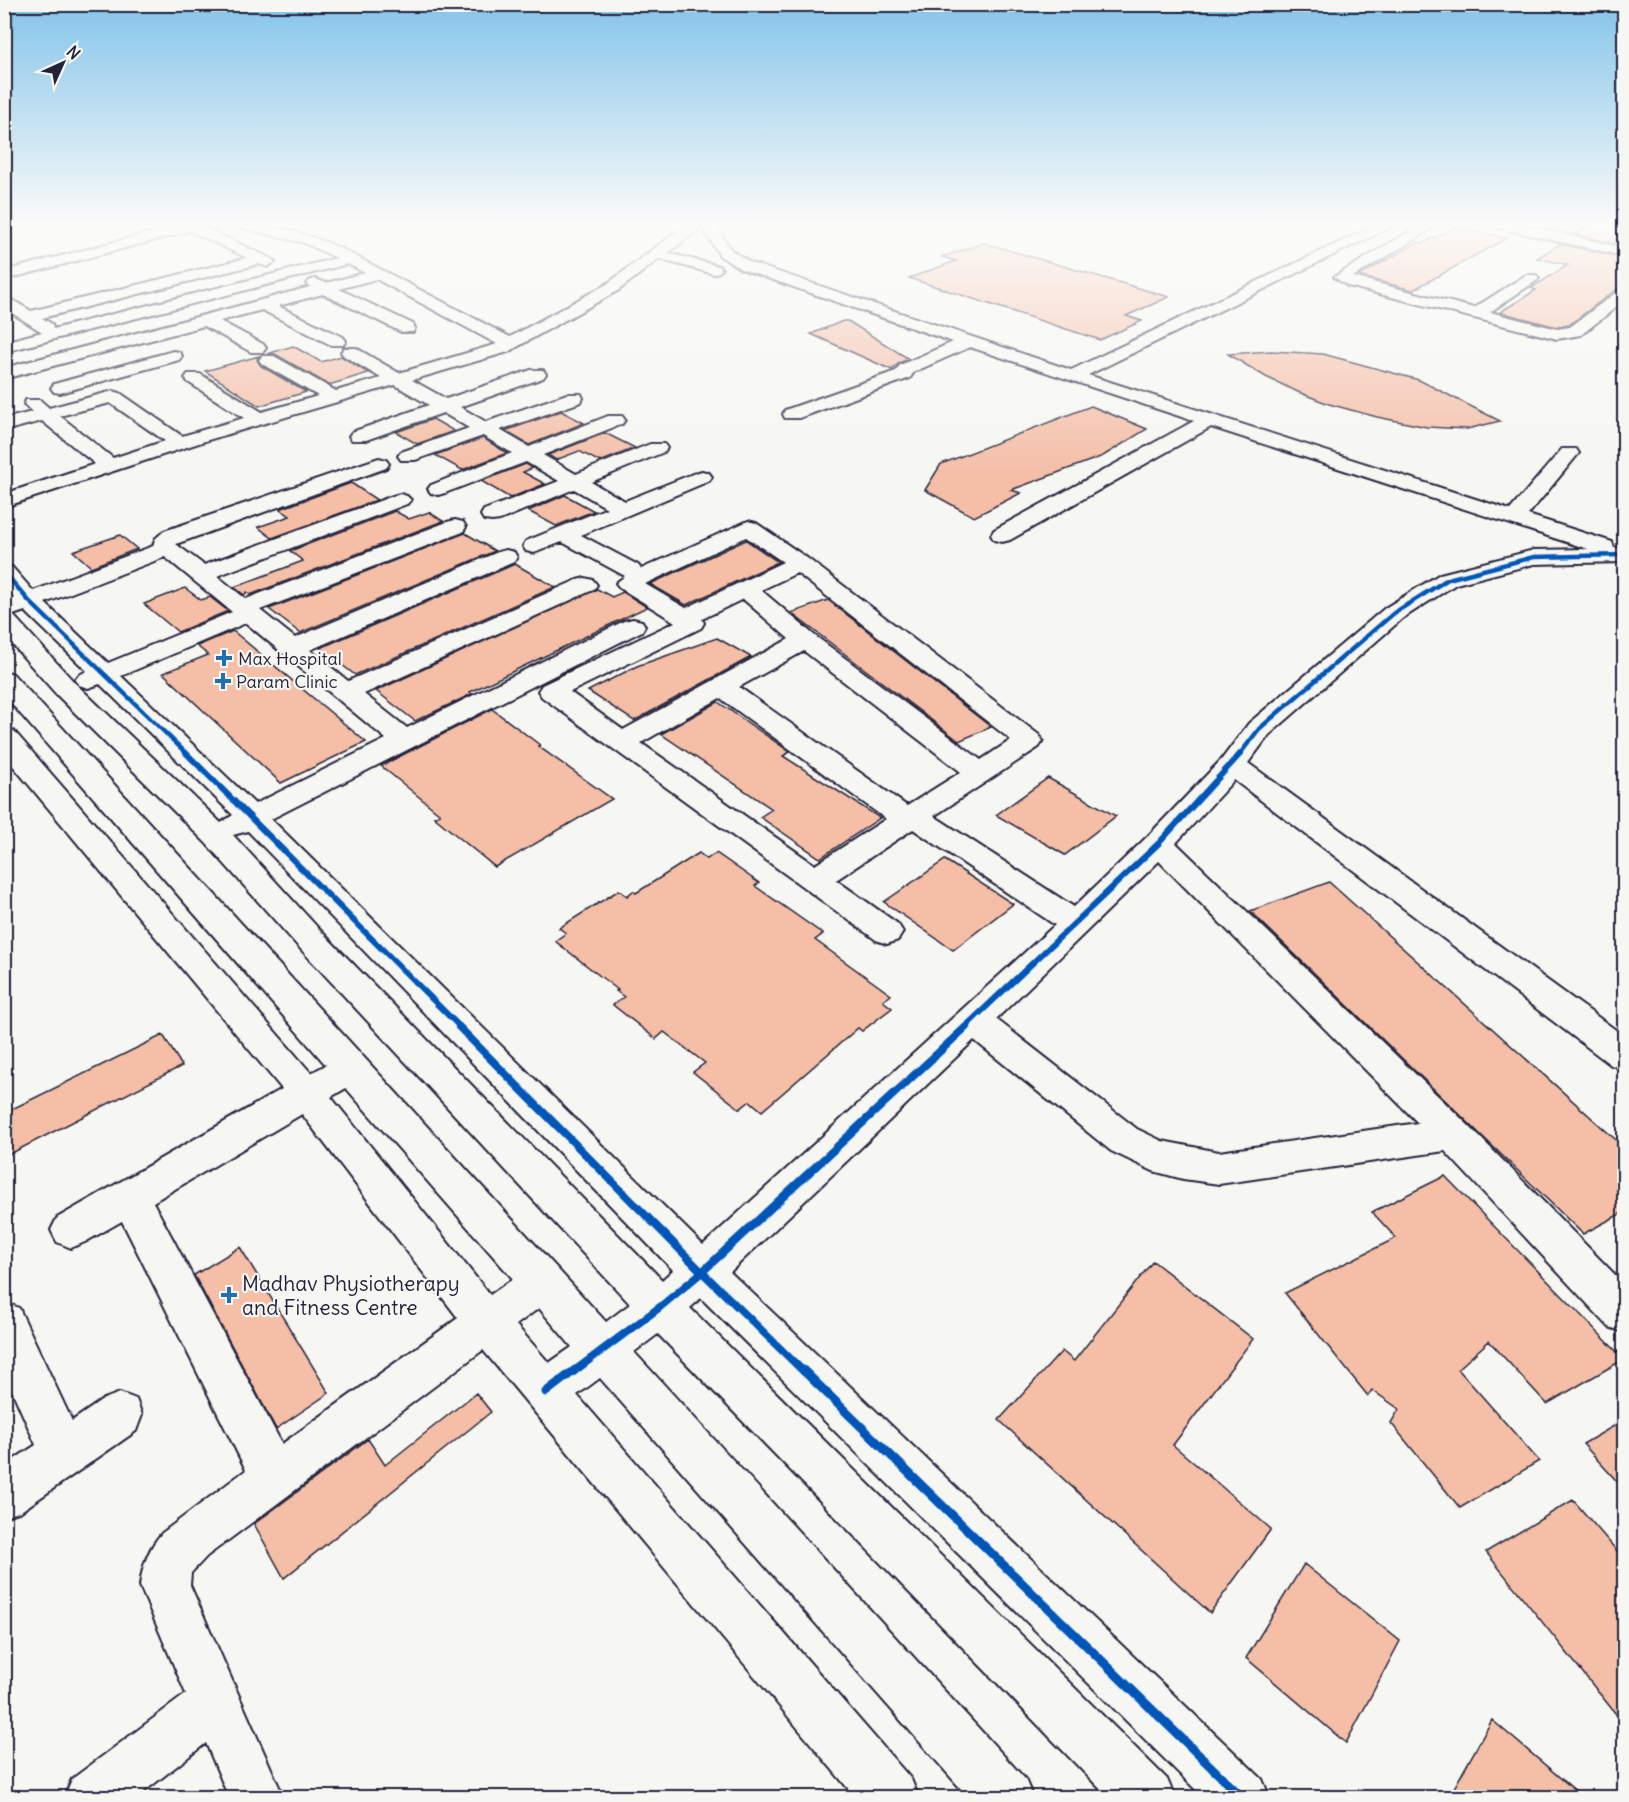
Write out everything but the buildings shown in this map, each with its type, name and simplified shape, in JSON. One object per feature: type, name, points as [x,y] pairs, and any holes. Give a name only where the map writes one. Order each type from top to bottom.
[{"type":"street","points":[[16,307],[56,334]]},
{"type":"street","points":[[30,316],[66,307]]},
{"type":"street","points":[[4,347],[161,307]]},
{"type":"street","points":[[4,374],[253,307]]},
{"type":"street","points":[[270,307],[399,378],[623,509]]},
{"type":"street","points":[[364,307],[407,328]]},
{"type":"street","points":[[440,307],[510,344]]},
{"type":"street","points":[[4,478],[14,498],[180,442],[502,348],[576,307]]},
{"type":"street","points":[[868,307],[1072,376],[1624,554]]},
{"type":"street","points":[[1072,376],[1217,307]]},
{"type":"street","points":[[1449,307],[1550,333],[1566,334],[1580,328],[1607,307]]},
{"type":"street","points":[[1477,314],[1487,307]]},
{"type":"street","points":[[150,310],[180,327]]},
{"type":"street","points":[[835,314],[950,350]]},
{"type":"street","points":[[114,319],[259,419]]},
{"type":"street","points":[[206,320],[333,398]]},
{"type":"street","points":[[38,339],[66,357]]},
{"type":"street","points":[[792,414],[904,374],[906,369],[969,341]]},
{"type":"street","points":[[110,466],[46,413],[20,399],[185,366]]},
{"type":"street","points":[[359,436],[537,374]]},
{"type":"street","points":[[4,425],[113,397],[180,442]]},
{"type":"street","points":[[408,456],[574,398]]},
{"type":"street","points":[[438,489],[615,420]]},
{"type":"street","points":[[1002,535],[1210,420]]},
{"type":"street","points":[[492,515],[657,448]]},
{"type":"street","points":[[1514,518],[1569,453]]},
{"type":"street","points":[[379,464],[172,536],[163,544],[405,740]]},
{"type":"street","points":[[534,546],[702,477]]},
{"type":"street","points":[[202,574],[400,500]]},
{"type":"street","points":[[1490,510],[1534,557]]},
{"type":"street","points":[[66,689],[245,611],[454,527]]},
{"type":"street","points":[[815,879],[1029,741],[799,562],[748,528],[628,583],[692,623],[551,692],[887,932]]},
{"type":"street","points":[[562,534],[630,570]]},
{"type":"street","points":[[13,610],[167,548]]},
{"type":"street","points":[[546,1392],[660,1307],[702,1272],[1084,917],[1159,843],[1232,765],[1259,729],[1394,613],[1448,579],[1504,563],[1534,557],[1624,554]]},
{"type":"street","points":[[291,648],[506,557]]},
{"type":"street","points":[[685,618],[799,562]]},
{"type":"street","points":[[4,572],[13,610],[34,648],[66,689],[216,835],[307,936],[660,1307],[1148,1797]]},
{"type":"street","points":[[346,692],[585,585]]},
{"type":"street","points":[[745,589],[806,640],[980,773]]},
{"type":"street","points":[[216,835],[633,626]]},
{"type":"street","points":[[622,742],[806,640]]},
{"type":"street","points":[[34,648],[105,673],[252,817],[702,1272],[1243,1797]]},
{"type":"street","points":[[4,679],[602,1349],[1006,1797]]},
{"type":"street","points":[[722,687],[917,814],[1017,873],[1084,917]]},
{"type":"street","points":[[7,743],[307,1093],[486,1322],[892,1797]]},
{"type":"street","points":[[1232,765],[1624,1055]]},
{"type":"street","points":[[1159,843],[1453,1134],[1624,1313]]},
{"type":"street","points":[[974,1021],[1124,1140],[1153,1155],[1183,1163],[1218,1168],[1453,1134]]},
{"type":"street","points":[[71,1230],[352,1067]]},
{"type":"street","points":[[130,1197],[274,1476]]},
{"type":"street","points":[[258,1797],[165,1586],[166,1567],[177,1551],[190,1539],[543,1281]]},
{"type":"street","points":[[4,1322],[63,1455]]},
{"type":"street","points":[[4,1494],[120,1415]]},
{"type":"street","points":[[91,1797],[216,1703]]},
{"type":"cycle path","points":[[546,1392],[660,1307],[702,1272],[1076,924],[1159,843],[1232,765],[1259,729],[1394,613],[1448,579],[1504,563],[1534,557],[1624,555]]},
{"type":"cycle path","points":[[4,572],[29,601],[252,817],[702,1272],[1243,1798]]},
{"type":"place","name":"Max Hospital","points":[[224,658]]},
{"type":"place","name":"Param Clinic","points":[[223,681]]},
{"type":"place","name":"Madhav Physiotherapy and Fitness Centre","points":[[229,1295]]}]
